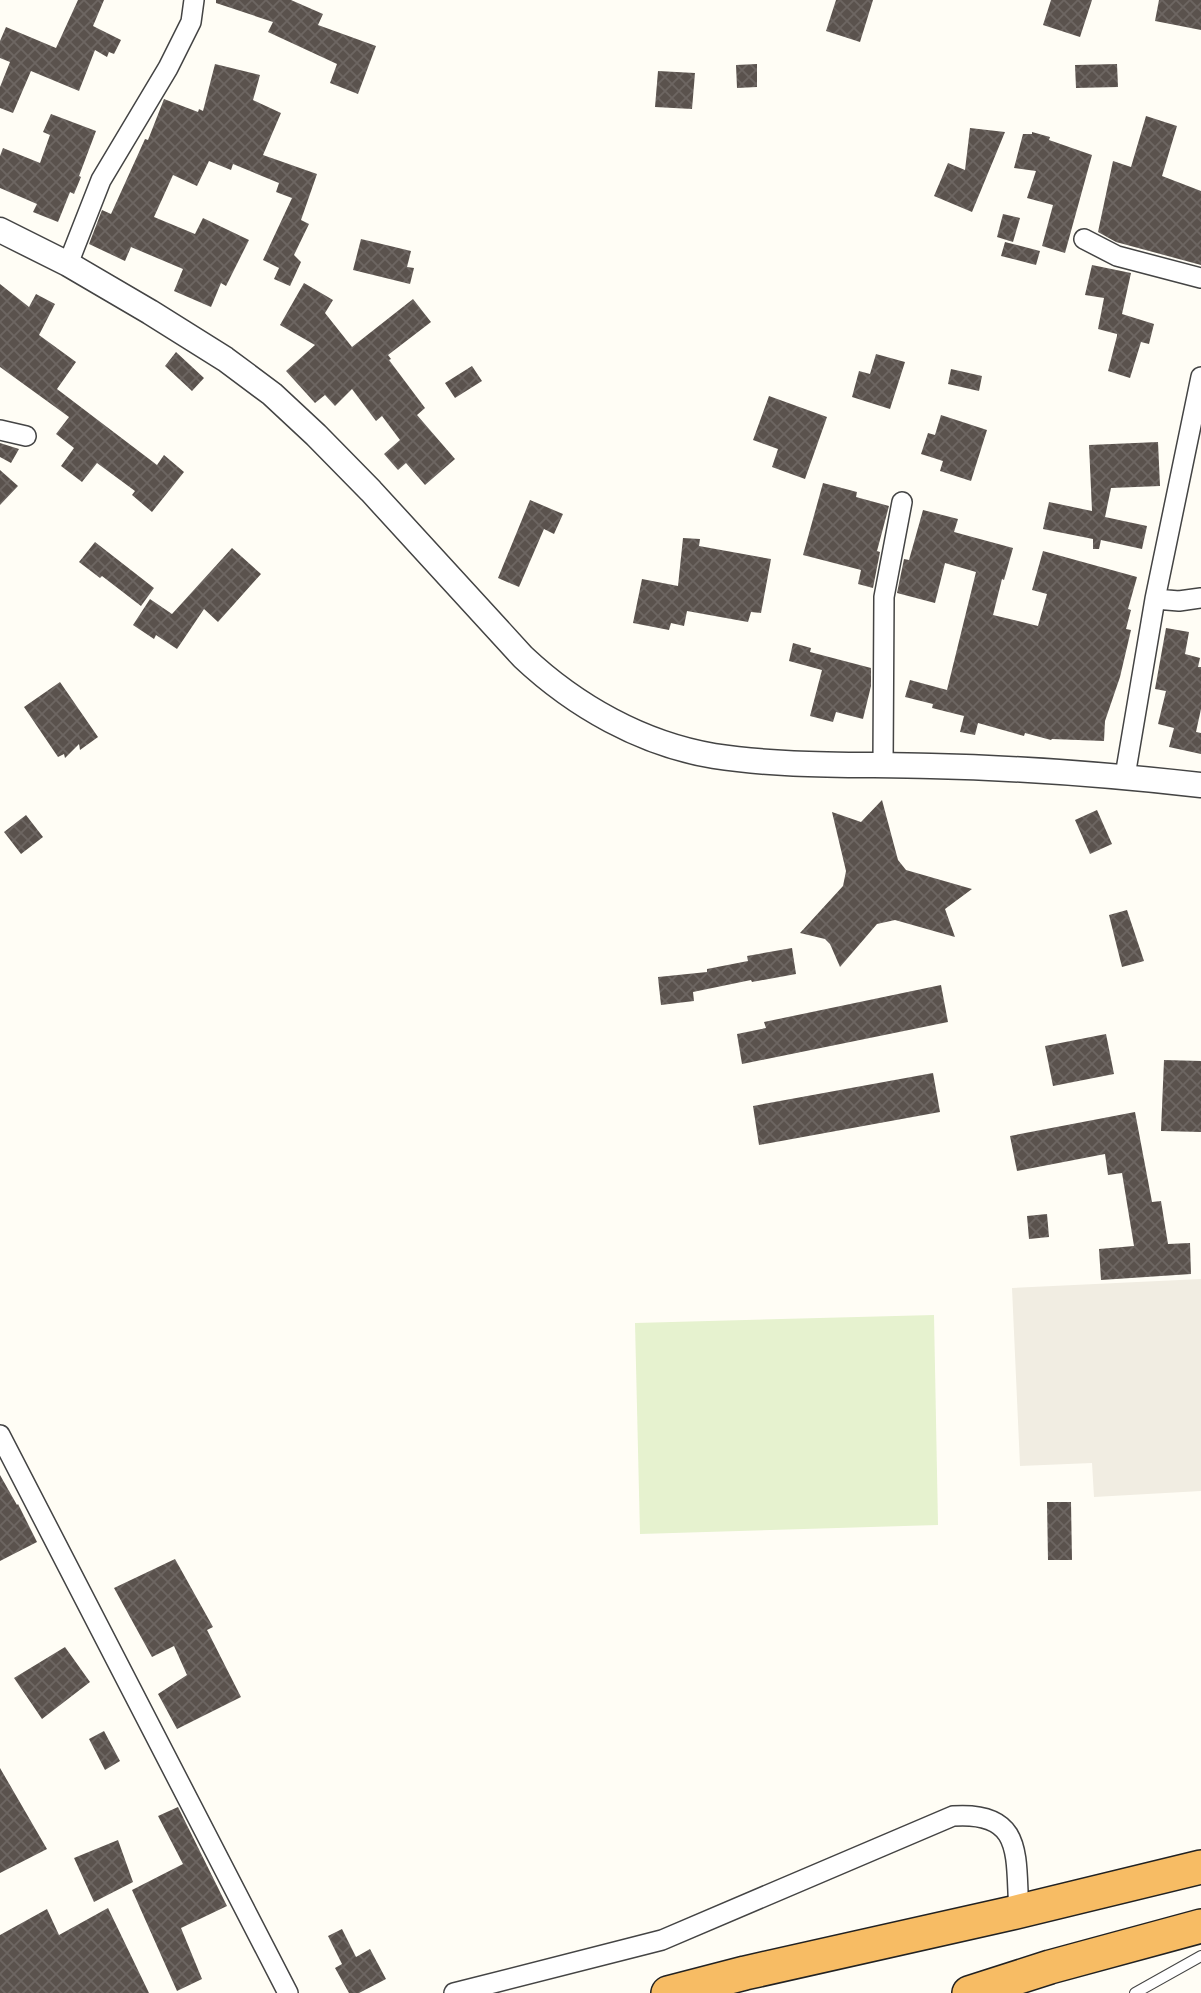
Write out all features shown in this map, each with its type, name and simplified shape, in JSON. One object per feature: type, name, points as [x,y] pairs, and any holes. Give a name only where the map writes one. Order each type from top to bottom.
[{"type":"highway","points":[[668,1993],[1201,1867]]},
{"type":"highway","points":[[969,1993],[1050,1967],[1201,1926]]},
{"type":"street","points":[[68,264],[101,180],[168,68],[191,22],[194,0]]},
{"type":"street","points":[[0,230],[68,264],[150,312],[225,359],[272,394],[362,482],[544,677],[586,706],[648,737],[712,755],[786,762],[1054,771],[1201,785]]},
{"type":"street","points":[[1084,239],[1117,256],[1201,278]]},
{"type":"street","points":[[1125,776],[1155,599],[1201,377]]},
{"type":"street","points":[[0,430],[26,436]]},
{"type":"street","points":[[883,765],[884,597],[902,502]]},
{"type":"street","points":[[1155,599],[1179,601],[1201,598]]},
{"type":"street","points":[[0,1436],[288,1993]]},
{"type":"street","points":[[454,1993],[662,1940],[953,1816],[974,1815],[994,1821],[1006,1830],[1014,1846],[1019,1911]]},
{"type":"lane","points":[[1135,1993],[1201,1956]]},
{"type":"green space","points":[[934,1315],[938,1525],[640,1534],[635,1323]]},
{"type":"shaded area","points":[[1201,1279],[1201,1491],[1094,1497],[1092,1463],[1020,1466],[1012,1288]]},
{"type":"building","points":[[78,0],[104,0],[93,26],[121,40],[114,54],[109,52],[107,57],[95,50],[79,91],[31,71],[13,113],[0,108],[0,87],[10,62],[0,58],[0,41],[6,27],[56,48]]},
{"type":"building","points":[[216,0],[291,0],[323,14],[318,25],[376,46],[358,94],[330,83],[337,64],[268,32],[273,22],[216,3]]},
{"type":"building","points":[[836,0],[873,0],[860,42],[826,31]]},
{"type":"building","points":[[1051,0],[1092,0],[1080,37],[1043,25]]},
{"type":"building","points":[[1159,0],[1201,0],[1201,30],[1155,21]]},
{"type":"building","points":[[215,64],[260,75],[253,100],[281,113],[263,155],[317,174],[301,220],[309,224],[294,255],[301,262],[290,286],[274,279],[279,268],[263,260],[292,198],[276,192],[279,183],[233,164],[231,170],[209,161],[197,186],[173,175],[154,217],[195,234],[203,218],[249,240],[226,286],[221,283],[211,307],[174,291],[183,269],[131,247],[125,261],[89,244],[102,210],[111,214],[145,139],[148,140],[164,99],[198,112],[199,109],[203,111]]},
{"type":"building","points":[[757,64],[757,87],[737,88],[736,65]]},
{"type":"building","points":[[1117,64],[1118,87],[1076,88],[1075,65]]},
{"type":"building","points":[[658,71],[695,73],[692,109],[655,107]]},
{"type":"building","points":[[51,114],[96,131],[74,194],[70,192],[58,222],[33,212],[37,204],[0,188],[0,156],[3,148],[40,163],[50,135],[43,132]]},
{"type":"building","points":[[1146,116],[1177,126],[1162,176],[1201,191],[1201,265],[1116,242],[1098,232],[1113,161],[1131,167]]},
{"type":"building","points":[[970,128],[1005,132],[972,212],[934,196],[948,163],[965,170]]},
{"type":"building","points":[[1032,132],[1092,155],[1065,253],[1042,246],[1053,205],[1027,198],[1036,171],[1014,168],[1023,134]]},
{"type":"building","points":[[1003,214],[1020,218],[1013,242],[997,237]]},
{"type":"building","points":[[361,239],[411,251],[407,267],[414,268],[410,284],[353,270]]},
{"type":"building","points":[[1005,242],[1040,251],[1036,265],[1001,256]]},
{"type":"building","points":[[1092,265],[1131,273],[1122,314],[1154,324],[1149,344],[1141,342],[1130,378],[1108,371],[1117,334],[1098,329],[1104,298],[1085,295]]},
{"type":"building","points":[[304,283],[333,300],[325,313],[352,347],[413,299],[431,322],[388,355],[425,408],[417,415],[455,459],[425,485],[406,463],[398,470],[384,454],[400,440],[382,416],[376,421],[352,389],[335,406],[325,395],[315,403],[286,371],[315,345],[280,325]]},
{"type":"building","points":[[0,284],[29,307],[36,294],[55,304],[39,335],[76,362],[57,389],[157,465],[164,455],[184,472],[152,512],[132,495],[135,491],[97,463],[82,482],[61,466],[74,448],[56,434],[69,417],[0,367]]},
{"type":"building","points":[[176,352],[204,378],[192,391],[165,366]]},
{"type":"building","points":[[876,354],[905,362],[890,409],[852,397],[859,371],[870,374]]},
{"type":"building","points":[[472,366],[482,381],[455,398],[445,383]]},
{"type":"building","points":[[951,369],[982,376],[979,391],[948,384]]},
{"type":"building","points":[[769,396],[827,417],[805,479],[772,467],[778,449],[753,440]]},
{"type":"building","points":[[941,415],[987,430],[971,481],[940,471],[943,461],[921,454],[928,433],[935,435]]},
{"type":"building","points":[[1158,442],[1160,486],[1111,488],[1105,517],[1147,526],[1142,549],[1101,540],[1099,549],[1093,549],[1093,539],[1043,529],[1049,502],[1092,511],[1089,445]]},
{"type":"building","points":[[0,443],[19,449],[11,463],[0,457]]},
{"type":"building","points":[[0,470],[18,486],[0,505]]},
{"type":"building","points":[[823,483],[857,492],[856,497],[889,506],[877,551],[880,552],[873,588],[858,584],[861,570],[803,555]]},
{"type":"building","points":[[530,500],[563,514],[554,534],[544,529],[519,587],[498,578]]},
{"type":"building","points":[[923,510],[958,519],[954,532],[1013,548],[993,615],[1038,626],[1047,594],[1032,590],[1043,551],[1137,577],[1128,609],[1131,610],[1126,629],[1131,630],[1120,677],[1105,721],[1104,741],[1051,740],[1025,733],[1024,736],[978,723],[975,735],[960,732],[964,716],[932,708],[933,704],[905,697],[910,680],[947,690],[976,572],[945,563],[935,603],[897,593],[904,559],[909,560]]},
{"type":"building","points":[[683,538],[700,539],[699,546],[771,559],[761,613],[751,612],[748,622],[687,611],[684,626],[671,623],[669,630],[633,623],[642,579],[678,586]]},
{"type":"building","points":[[95,542],[154,588],[141,606],[79,562]]},
{"type":"building","points":[[232,548],[261,574],[218,622],[204,609],[177,649],[156,635],[154,639],[133,625],[150,599],[172,614]]},
{"type":"building","points":[[1166,628],[1189,632],[1185,654],[1200,658],[1198,667],[1201,667],[1201,709],[1196,732],[1201,733],[1201,754],[1169,747],[1174,728],[1158,724],[1166,691],[1155,689]]},
{"type":"building","points":[[793,643],[811,648],[810,652],[871,668],[871,686],[863,719],[836,712],[833,722],[810,716],[822,670],[789,661]]},
{"type":"building","points":[[60,682],[98,737],[80,750],[79,744],[65,758],[64,754],[58,757],[24,707]]},
{"type":"building","points":[[882,800],[898,860],[906,870],[972,889],[945,909],[955,937],[895,920],[877,924],[840,967],[825,939],[800,933],[843,886],[846,871],[832,812],[861,822]]},
{"type":"building","points":[[1097,810],[1112,844],[1090,854],[1075,820]]},
{"type":"building","points":[[26,815],[43,837],[21,854],[4,832]]},
{"type":"building","points":[[1127,910],[1144,961],[1122,967],[1109,915]]},
{"type":"building","points":[[792,948],[796,974],[693,992],[694,1001],[661,1005],[658,977],[707,972],[707,969],[748,961],[747,956]]},
{"type":"building","points":[[941,985],[948,1022],[742,1064],[737,1034],[766,1028],[764,1022]]},
{"type":"building","points":[[1106,1034],[1114,1074],[1053,1086],[1045,1046]]},
{"type":"building","points":[[1164,1060],[1201,1061],[1201,1132],[1161,1131]]},
{"type":"building","points":[[933,1073],[940,1112],[759,1145],[753,1106]]},
{"type":"building","points":[[1135,1112],[1152,1202],[1161,1201],[1168,1244],[1190,1243],[1191,1274],[1101,1280],[1099,1249],[1134,1246],[1122,1173],[1108,1175],[1105,1154],[1017,1171],[1010,1136]]},
{"type":"building","points":[[1047,1214],[1049,1237],[1029,1239],[1027,1216]]},
{"type":"building","points":[[0,1475],[37,1542],[0,1561]]},
{"type":"building","points":[[1047,1502],[1071,1502],[1072,1560],[1048,1560]]},
{"type":"building","points":[[175,1559],[213,1627],[207,1630],[241,1697],[177,1729],[158,1694],[187,1675],[174,1646],[152,1657],[114,1588]]},
{"type":"building","points":[[65,1647],[90,1682],[42,1719],[14,1678]]},
{"type":"building","points":[[104,1731],[120,1761],[105,1770],[89,1739]]},
{"type":"building","points":[[0,1768],[47,1849],[0,1873]]},
{"type":"building","points":[[178,1807],[227,1906],[181,1928],[202,1979],[177,1991],[132,1890],[183,1864],[158,1816]]},
{"type":"building","points":[[118,1840],[133,1882],[94,1902],[74,1858]]},
{"type":"building","points":[[108,1908],[149,1993],[0,1993],[0,1935],[47,1909],[59,1935]]},
{"type":"building","points":[[342,1929],[356,1957],[370,1949],[386,1979],[359,1993],[349,1993],[335,1968],[342,1964],[328,1936]]}]
